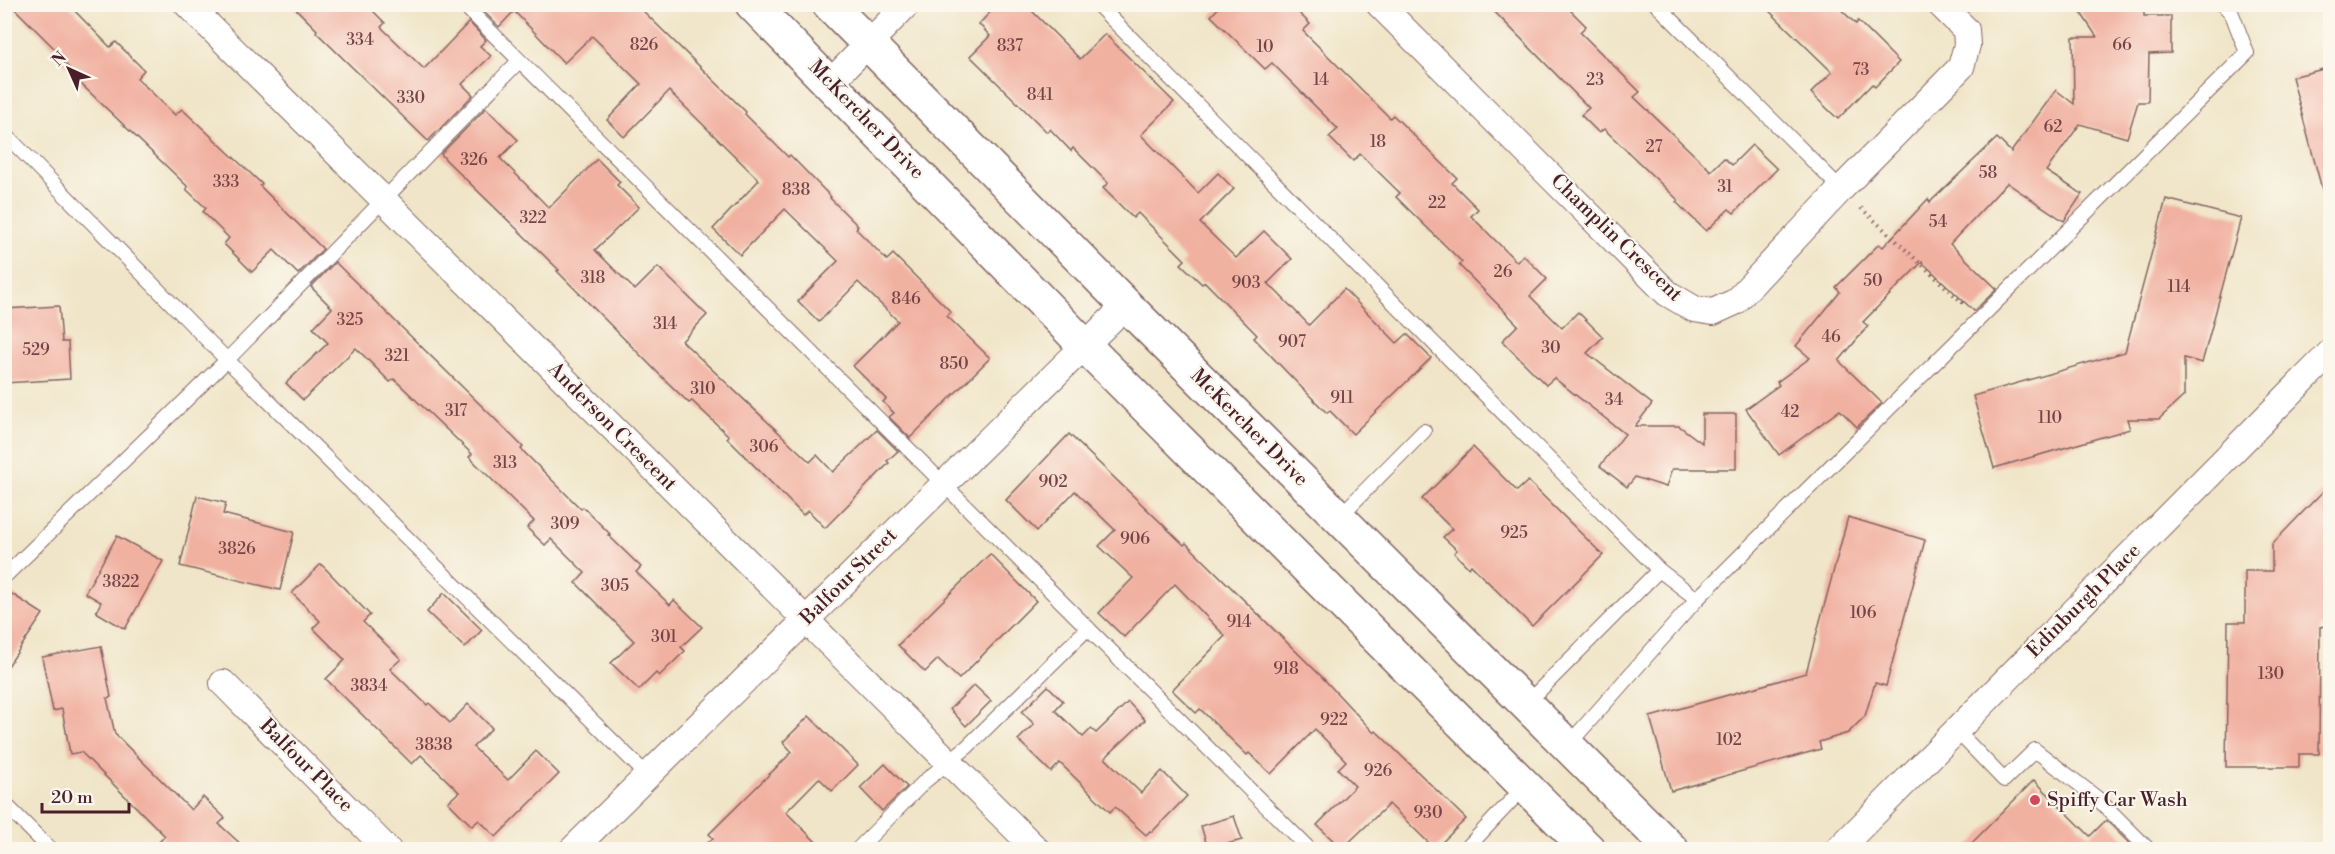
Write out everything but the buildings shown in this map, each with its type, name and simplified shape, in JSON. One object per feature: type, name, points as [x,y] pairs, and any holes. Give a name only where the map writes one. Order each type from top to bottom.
[{"type":"main road","name":"McKercher Drive","points":[[752,4],[1085,346],[1589,849]]},
{"type":"main road","name":"McKercher Drive","points":[[829,4],[1126,305],[1672,849]]},
{"type":"street","name":"Anderson Crescent","points":[[188,4],[1037,849]]},
{"type":"street","points":[[831,83],[907,4]]},
{"type":"street","name":"Champlin Crescent","points":[[1379,4],[1667,292],[1694,309],[1713,312],[1735,302],[1840,189],[1961,68],[1967,45],[1966,30],[1940,4]]},
{"type":"street","name":"Balfour Street","points":[[572,849],[1126,305]]},
{"type":"street","name":"Edinburgh Place","points":[[1838,849],[2331,353]]},
{"type":"street","name":"Balfour Place","points":[[223,683],[388,849]]},
{"type":"lane","points":[[463,4],[1311,849]]},
{"type":"lane","points":[[1097,4],[1659,570],[1696,599]]},
{"type":"lane","points":[[1656,4],[1840,189]]},
{"type":"lane","points":[[1568,745],[1696,599],[2247,53],[2232,14],[2223,4]]},
{"type":"lane","points":[[4,577],[227,360],[519,61]]},
{"type":"lane","points":[[4,133],[227,360],[646,774]]},
{"type":"lane","points":[[1338,517],[1424,431]]},
{"type":"lane","points":[[1526,704],[1659,570]]},
{"type":"lane","points":[[858,849],[925,781],[967,747],[1088,628]]},
{"type":"lane","points":[[1955,729],[2004,780],[2035,750],[2097,798],[2150,849]]},
{"type":"lane","points":[[1465,849],[1525,786]]},
{"type":"lane","points":[[4,803],[51,849]]},
{"type":"path","points":[[1861,208],[1980,319]]},
{"type":"path","points":[[2321,849],[2331,840]]},
{"type":"place","name":"Spiffy Car Wash","points":[[2035,800]]}]
